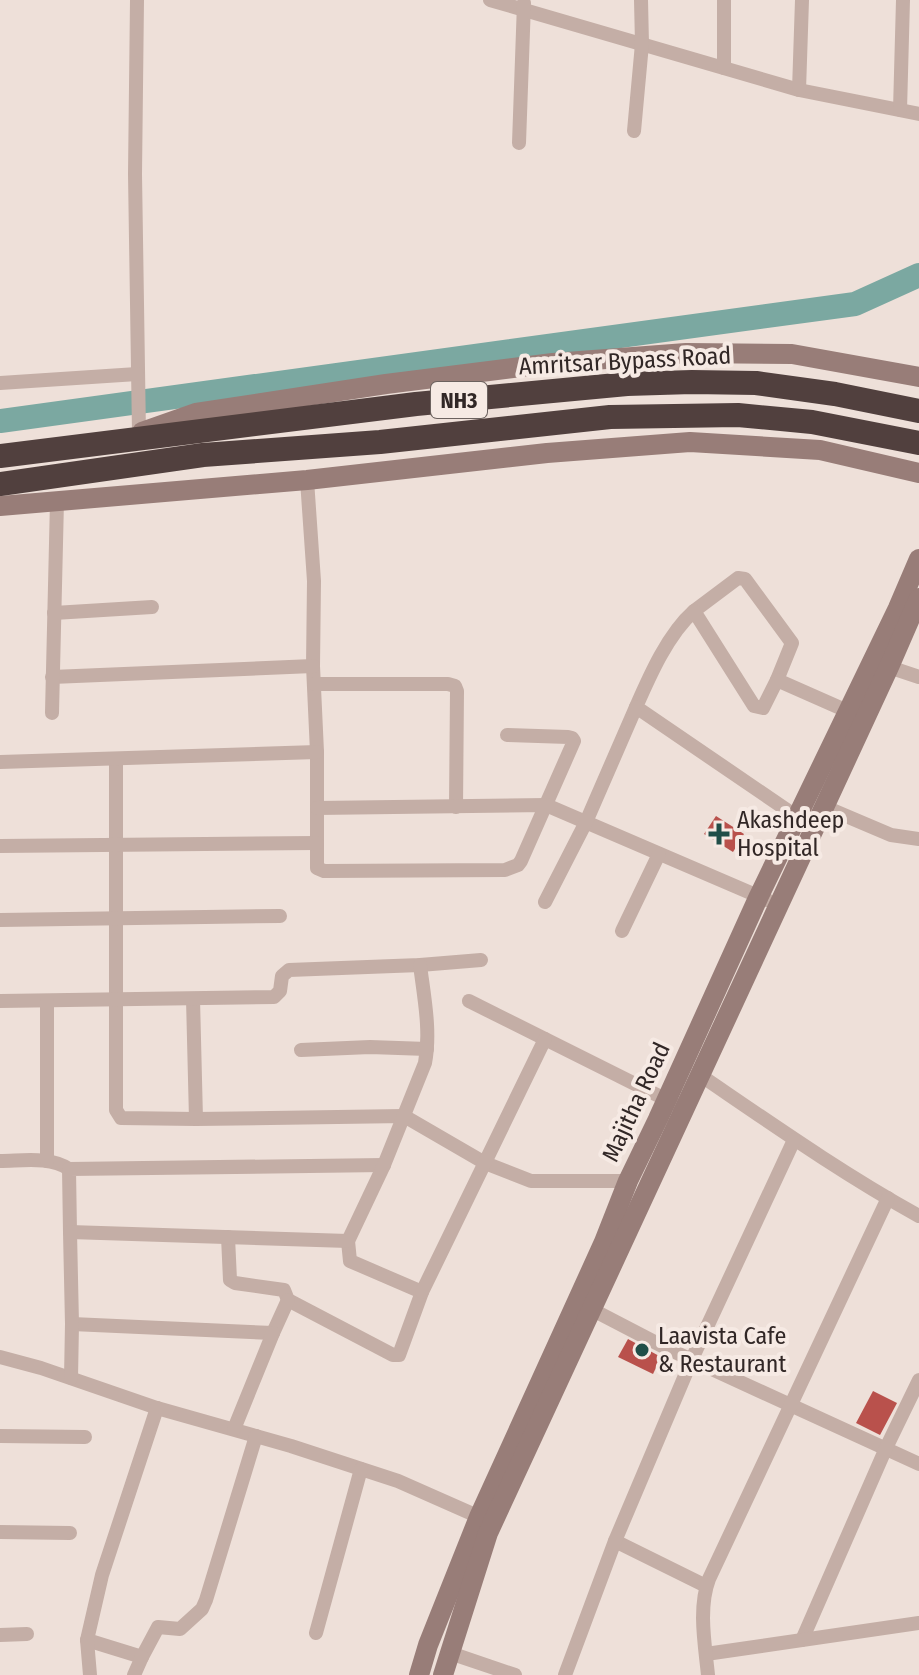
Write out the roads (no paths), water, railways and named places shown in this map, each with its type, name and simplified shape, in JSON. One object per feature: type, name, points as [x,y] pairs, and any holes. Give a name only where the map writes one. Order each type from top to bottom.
[{"type":"highway","name":"Amritsar Bypass Road","points":[[0,456],[131,430],[627,384],[756,383],[835,394],[919,411]]},
{"type":"highway","name":"NH3","points":[[0,484],[203,455],[380,442],[610,417],[738,415],[812,422],[919,443]]},
{"type":"main road","points":[[131,430],[196,413],[386,384],[553,363],[671,354],[792,354],[919,377]]},
{"type":"main road","points":[[0,506],[307,480],[547,453],[690,442],[820,450],[919,473]]},
{"type":"main road","name":"Majitha Road","points":[[419,1675],[428,1645],[486,1520],[591,1309],[759,896],[806,824],[825,807],[856,716],[919,559]]},
{"type":"main road","name":"Majitha Road","points":[[443,1675],[488,1533],[486,1520],[628,1181],[676,1104],[700,1075],[779,905],[806,824],[856,716],[889,667],[919,598]]},
{"type":"street","points":[[131,430],[137,379],[137,0]]},
{"type":"street","points":[[490,0],[524,4],[642,44],[799,90],[919,114]]},
{"type":"street","points":[[634,131],[642,44],[641,0]]},
{"type":"street","points":[[724,0],[724,68]]},
{"type":"street","points":[[799,90],[802,0]]},
{"type":"street","points":[[900,110],[903,0]]},
{"type":"street","points":[[519,143],[524,4]]},
{"type":"street","points":[[0,383],[137,379]]},
{"type":"street","points":[[307,480],[314,581],[317,866],[321,870],[505,870],[518,865],[574,739],[507,735]]},
{"type":"street","points":[[52,713],[57,501]]},
{"type":"street","points":[[545,902],[586,822],[660,658],[685,619],[694,611],[738,578],[745,579],[792,643],[763,708],[754,706],[694,611]]},
{"type":"street","points":[[54,613],[152,607]]},
{"type":"street","points":[[52,677],[313,666]]},
{"type":"street","points":[[889,667],[919,677]]},
{"type":"street","points":[[777,680],[856,716]]},
{"type":"street","points":[[314,684],[455,686],[456,807]]},
{"type":"street","points":[[636,707],[806,824]]},
{"type":"street","points":[[0,762],[317,752]]},
{"type":"street","points":[[116,759],[118,1114],[126,1119],[404,1116],[485,1163],[531,1181],[628,1181]]},
{"type":"street","points":[[317,808],[546,805],[779,905]]},
{"type":"street","points":[[825,807],[891,835],[919,839]]},
{"type":"street","points":[[0,846],[317,843]]},
{"type":"street","points":[[622,931],[659,854]]},
{"type":"street","points":[[0,920],[280,916]]},
{"type":"street","points":[[0,1001],[274,997],[280,991],[284,972],[289,970],[481,960]]},
{"type":"street","points":[[420,965],[427,1049],[425,1063],[384,1165],[348,1241],[350,1261],[422,1292]]},
{"type":"street","points":[[193,999],[196,1119]]},
{"type":"street","points":[[47,1001],[47,1161]]},
{"type":"street","points":[[469,1001],[676,1104]]},
{"type":"street","points":[[228,1237],[230,1280],[284,1290],[288,1300],[397,1355],[422,1292],[545,1039]]},
{"type":"street","points":[[301,1050],[370,1047],[427,1049]]},
{"type":"street","points":[[700,1075],[794,1140],[919,1216]]},
{"type":"street","points":[[565,1675],[615,1541],[692,1359],[794,1140]]},
{"type":"street","points":[[0,1161],[47,1161],[69,1169],[384,1165]]},
{"type":"street","points":[[69,1169],[71,1378]]},
{"type":"street","points":[[708,1675],[703,1614],[706,1586],[888,1198]]},
{"type":"street","points":[[70,1232],[348,1241]]},
{"type":"street","points":[[234,1429],[288,1300]]},
{"type":"street","points":[[591,1309],[919,1464]]},
{"type":"street","points":[[72,1324],[273,1333]]},
{"type":"street","points":[[0,1357],[398,1481],[486,1520]]},
{"type":"street","points":[[802,1640],[919,1380]]},
{"type":"street","points":[[90,1675],[87,1640],[102,1575],[157,1408]]},
{"type":"street","points":[[0,1436],[85,1437]]},
{"type":"street","points":[[134,1675],[158,1627],[180,1629],[202,1609],[256,1436]]},
{"type":"street","points":[[316,1633],[361,1469]]},
{"type":"street","points":[[0,1532],[70,1533]]},
{"type":"street","points":[[615,1541],[706,1586]]},
{"type":"street","points":[[706,1654],[919,1623]]},
{"type":"street","points":[[0,1635],[27,1634]]},
{"type":"street","points":[[87,1640],[142,1657]]},
{"type":"street","points":[[450,1653],[515,1675]]},
{"type":"waterway","points":[[0,421],[855,304],[919,275]]},
{"type":"place","name":"Akashdeep Hospital","points":[[719,834]]},
{"type":"place","name":"Laavista Cafe & Restaurant","points":[[642,1350]]}]
